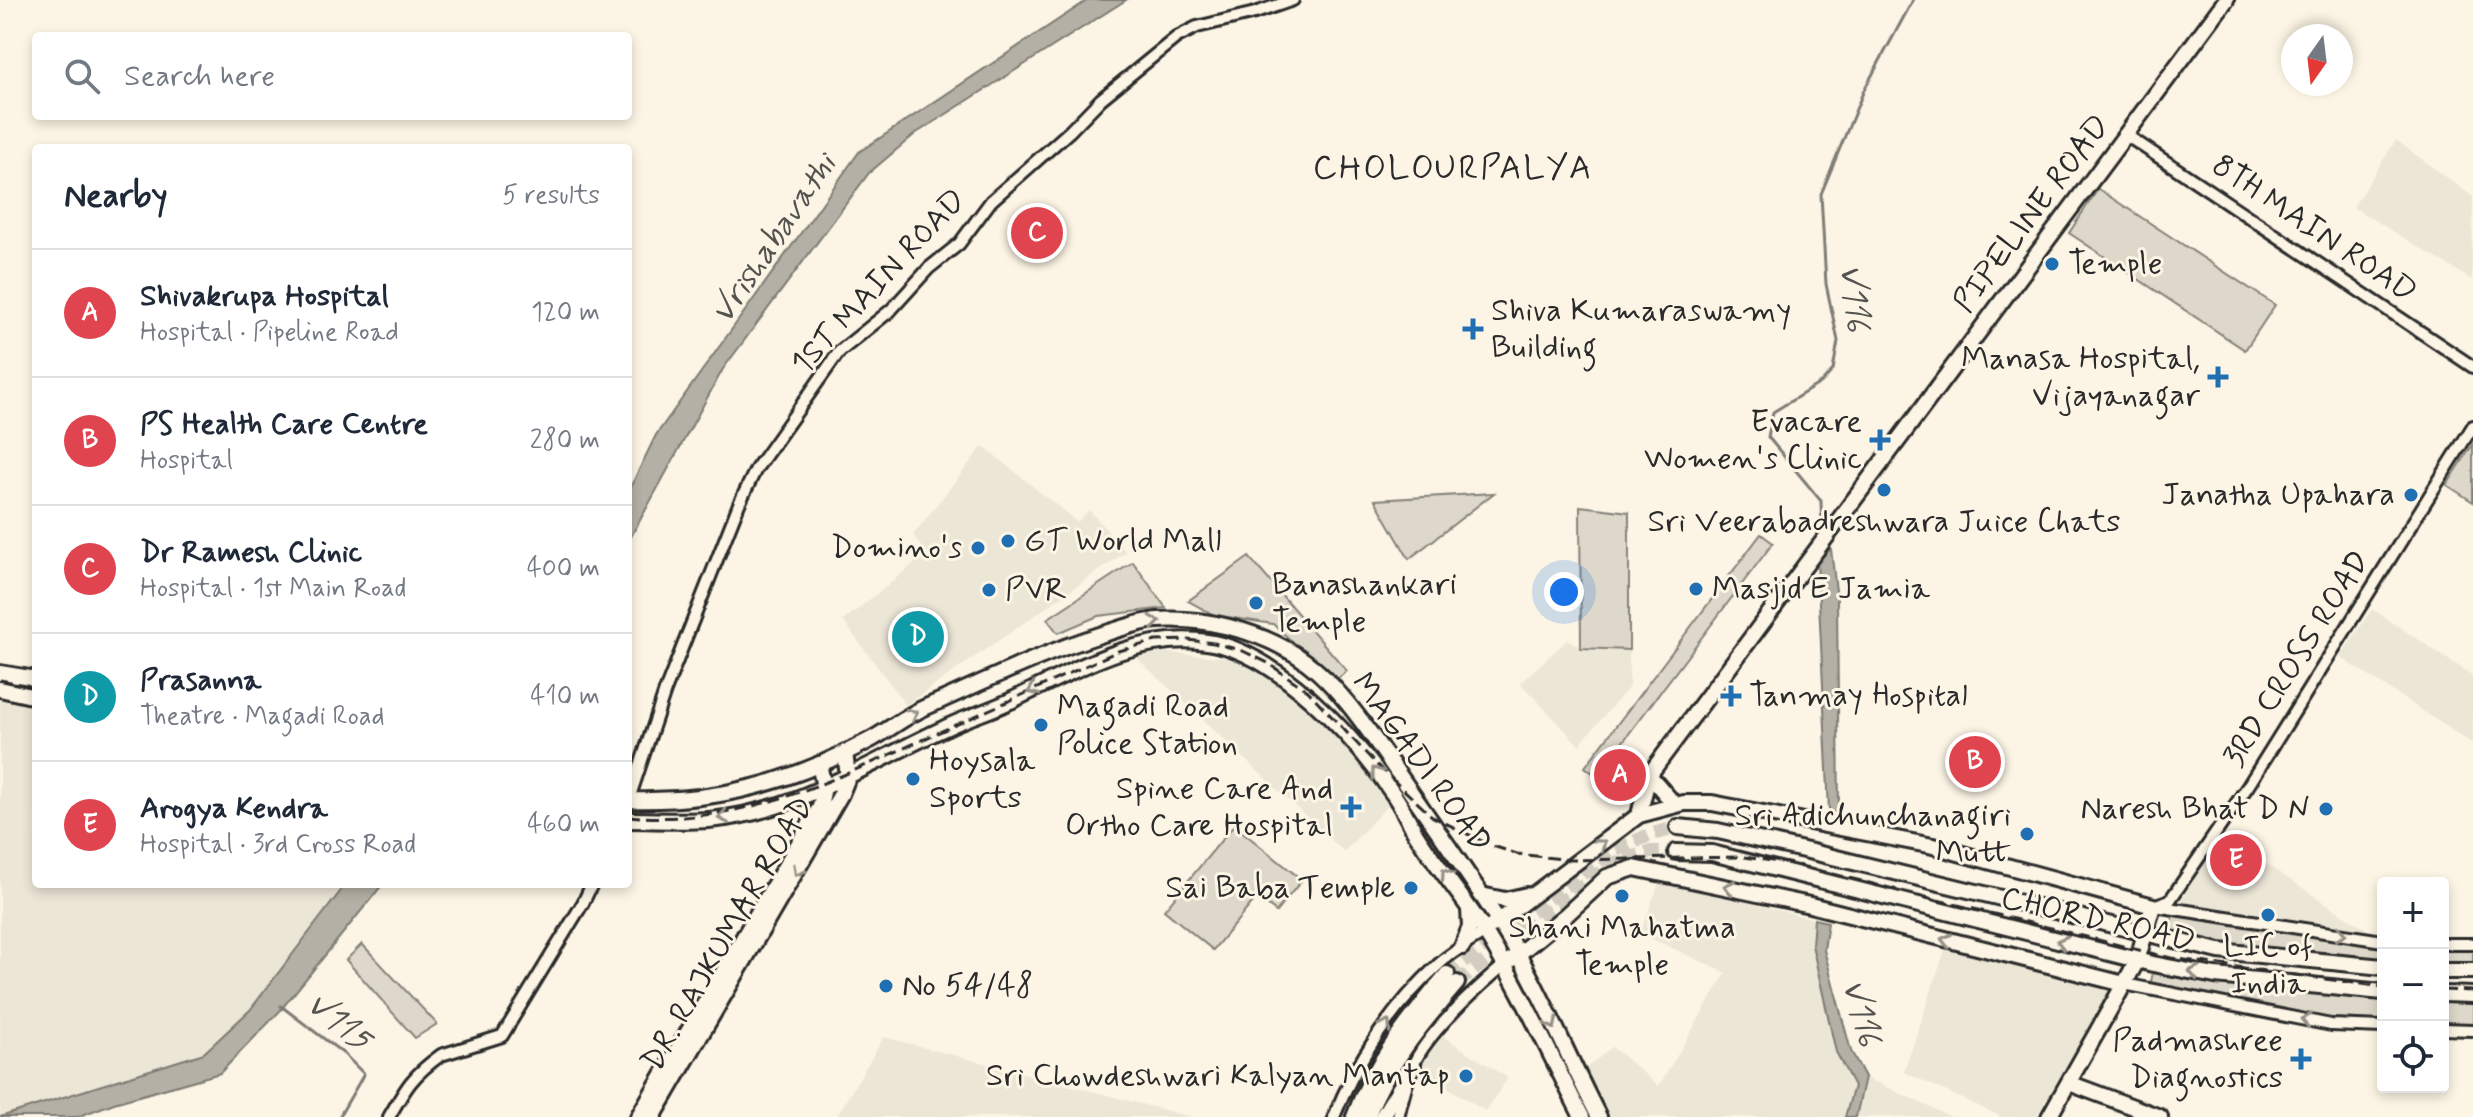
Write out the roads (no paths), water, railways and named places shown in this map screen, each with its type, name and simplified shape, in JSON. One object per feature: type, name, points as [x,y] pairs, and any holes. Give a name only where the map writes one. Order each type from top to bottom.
[{"type":"main road","name":"PIPELINE ROAD","points":[[1639,815],[1649,775],[2226,0]]},
{"type":"main road","name":"MAGADI ROAD","points":[[632,801],[704,798],[745,789],[819,764],[925,707],[1053,650],[1124,628],[1156,620],[1186,620],[1249,632],[1295,654],[1340,693],[1498,921],[1518,954],[1599,1117]]},
{"type":"main road","name":"MAGADI ROAD","points":[[632,820],[710,820],[796,799],[848,777],[944,728],[1104,658],[1154,643],[1207,642],[1242,652],[1288,680],[1317,706],[1392,792],[1418,837],[1485,932],[1582,1117]]},
{"type":"main road","points":[[0,673],[32,678]]},
{"type":"main road","points":[[0,689],[32,696]]},
{"type":"main road","points":[[845,752],[848,777]]},
{"type":"main road","points":[[819,764],[824,787]]},
{"type":"main road","points":[[1649,775],[1675,805]]},
{"type":"main road","name":"DR. RAJKUMAR ROAD","points":[[653,1117],[780,902],[848,777]]},
{"type":"main road","name":"DR. RAJKUMAR ROAD","points":[[638,1117],[820,807],[824,787]]},
{"type":"main road","points":[[1485,932],[1639,815],[1675,805],[1712,803],[1933,846],[2153,906],[2137,961],[2049,1117]]},
{"type":"main road","name":"CHORD ROAD","points":[[1678,827],[1718,831],[1808,851],[2219,951],[2377,966]]},
{"type":"main road","name":"CHORD ROAD","points":[[1676,852],[1712,853],[2137,961],[2215,976],[2377,991]]},
{"type":"main road","points":[[1504,965],[1607,877],[1634,868],[1812,906],[2124,984]]},
{"type":"main road","points":[[1804,876],[1812,906]]},
{"type":"main road","points":[[1481,895],[1516,900],[1538,891]]},
{"type":"main road","points":[[1462,947],[1470,927],[1468,906]]},
{"type":"main road","points":[[2449,971],[2473,971]]},
{"type":"main road","points":[[1354,1117],[1364,1090],[1403,1027],[1452,979],[1375,1095],[1367,1117]]},
{"type":"main road","points":[[2449,994],[2473,995]]},
{"type":"main road","points":[[1382,1117],[1413,1066]]},
{"type":"main road","points":[[2069,1083],[2160,1117]]},
{"type":"street","name":"1ST MAIN ROAD","points":[[632,790],[691,620],[739,504],[756,469],[839,352],[891,310],[929,268],[959,244],[991,201],[1101,99],[1177,37],[1197,27],[1293,0]]},
{"type":"street","name":"8TH MAIN ROAD","points":[[2126,135],[2473,367]]},
{"type":"street","name":"3RD CROSS ROAD","points":[[2153,906],[2170,900],[2248,786],[2473,426]]},
{"type":"street","points":[[389,1117],[411,1078],[441,1055],[502,1036],[590,888]]},
{"type":"street","points":[[2153,906],[2377,940]]},
{"type":"street","points":[[1334,1117],[1361,1062],[1396,1009],[1440,963],[1485,932]]},
{"type":"street","points":[[2449,944],[2473,944]]},
{"type":"street","points":[[1398,1117],[1413,1066],[1436,1033],[1473,992],[1504,965]]},
{"type":"street","points":[[2124,984],[2331,1025],[2377,1027]]},
{"type":"street","points":[[2449,1029],[2473,1030]]},
{"type":"waterway","name":"V116","points":[[1822,532],[1821,501],[1768,437],[1773,412],[1822,382],[1833,370],[1838,341],[1826,284],[1821,194],[1864,90],[1913,0]]},
{"type":"waterway","name":"V115","points":[[281,1006],[344,1054],[364,1074],[339,1117]]},
{"type":"tunnel","points":[[1447,974],[1610,853],[1649,835],[1678,827]]},
{"type":"tunnel","points":[[1457,983],[1615,863],[1649,852],[1676,852]]},
{"type":"railway","points":[[632,816],[670,818],[710,814],[786,796],[860,768],[1118,651],[1156,641],[1187,640],[1243,651],[1268,663],[1308,691],[1377,765],[1433,817],[1490,845],[1517,854],[1571,860],[1744,857],[1793,864],[2171,958],[2377,986]]},
{"type":"railway","points":[[0,680],[32,686]]},
{"type":"railway","points":[[2449,990],[2473,991]]},
{"type":"place","name":"Dr Ramesh Clinic","points":[[1037,233]]},
{"type":"place","name":"Temple","points":[[2052,264]]},
{"type":"place","name":"Shiva Kumaraswamy Building","points":[[1473,329]]},
{"type":"place","name":"Manasa Hospital, Vijayanagar","points":[[2218,377]]},
{"type":"place","name":"Evacare Women's Clinic","points":[[1880,440]]},
{"type":"place","name":"Sri Veerabadreshwara Juice Chats","points":[[1884,490]]},
{"type":"place","name":"Janatha Upahara","points":[[2411,495]]},
{"type":"place","name":"GT World Mall","points":[[1008,541]]},
{"type":"place","name":"Domino's","points":[[978,548]]},
{"type":"place","name":"Masjid E Jamia","points":[[1696,589]]},
{"type":"place","name":"PVR","points":[[989,590]]},
{"type":"place","name":"Banashankari Temple","points":[[1256,603]]},
{"type":"place","name":"Prasanna","points":[[918,637]]},
{"type":"place","name":"Tanmay Hospital","points":[[1731,696]]},
{"type":"place","name":"Magadi Road Police Station","points":[[1041,725]]},
{"type":"place","name":"PS Health Care Centre","points":[[1975,762]]},
{"type":"place","name":"Shivakrupa Hospital","points":[[1620,775]]},
{"type":"place","name":"Hoysala Sports","points":[[913,779]]},
{"type":"place","name":"Spine Care And Ortho Care Hospital","points":[[1351,807]]},
{"type":"place","name":"Naresh Bhat D N","points":[[2326,809]]},
{"type":"place","name":"Sri Adichunchanagiri Mutt","points":[[2027,834]]},
{"type":"place","name":"Arogya Kendra","points":[[2236,860]]},
{"type":"place","name":"Sai Baba Temple","points":[[1411,888]]},
{"type":"place","name":"Shani Mahatma Temple","points":[[1622,896]]},
{"type":"place","name":"LIC of India","points":[[2268,915]]},
{"type":"place","name":"No 54/48","points":[[886,986]]},
{"type":"place","name":"Padmashree Diagnostics","points":[[2301,1059]]},
{"type":"place","name":"Sri Chowdeshwari Kalyan Mantap","points":[[1466,1076]]},
{"type":"district","name":"CHOLOURPALYA","points":[[1453,168]]},
{"type":"water label","name":"Vrishabavathi","points":[[774,239]]}]
